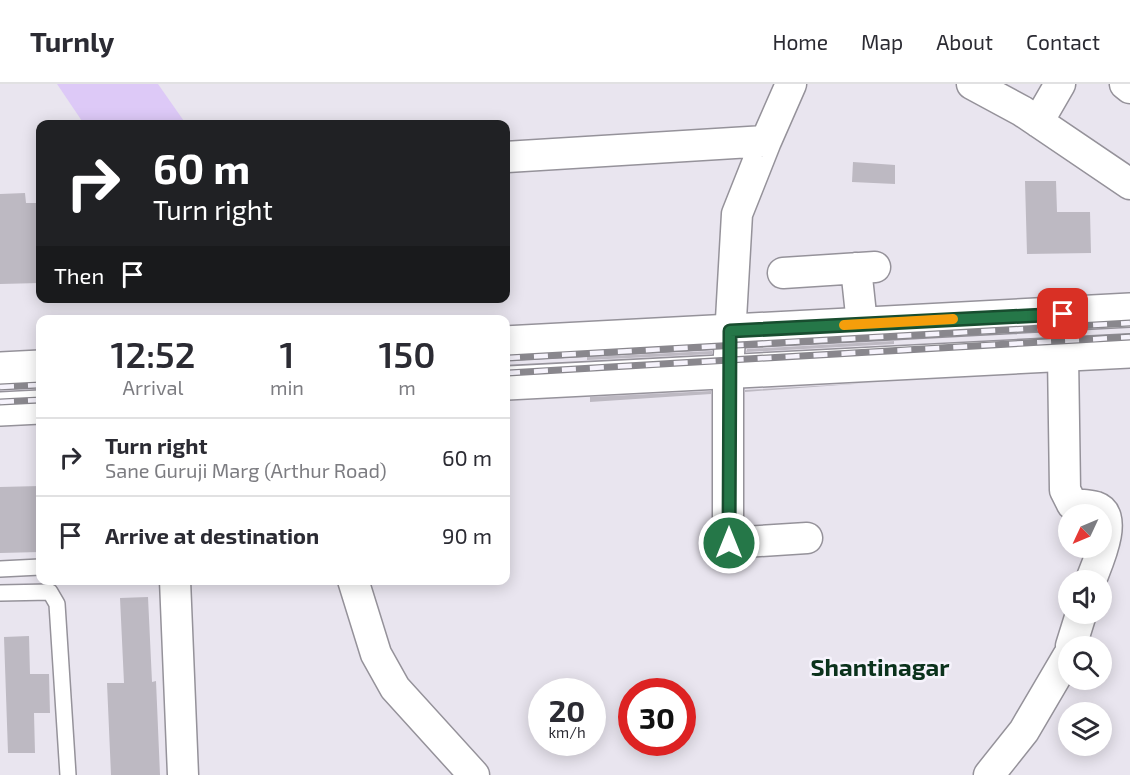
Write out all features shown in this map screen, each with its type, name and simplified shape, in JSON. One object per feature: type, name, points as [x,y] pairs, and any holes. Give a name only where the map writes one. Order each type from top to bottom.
[{"type":"main road","points":[[510,343],[1130,310]]},
{"type":"main road","points":[[510,383],[1130,351]]},
{"type":"main road","points":[[0,369],[36,367]]},
{"type":"main road","points":[[0,409],[36,407]]},
{"type":"street","points":[[791,84],[738,214],[728,372],[729,543],[807,538]]},
{"type":"street","points":[[972,84],[1038,122],[1130,184]]},
{"type":"street","points":[[1038,122],[1060,84]]},
{"type":"street","points":[[1125,84],[1130,88]]},
{"type":"street","points":[[510,158],[766,141]]},
{"type":"street","points":[[783,273],[866,268],[862,324]]},
{"type":"street","points":[[1063,355],[1065,490],[1072,504],[1098,508],[1106,516],[1108,526],[1094,570]]},
{"type":"street","points":[[175,585],[183,775]]},
{"type":"street","points":[[355,585],[376,654],[395,688],[474,775]]},
{"type":"street","points":[[989,775],[1024,731],[1058,673]]},
{"type":"lane","points":[[0,569],[36,567]]},
{"type":"lane","points":[[0,593],[50,592],[57,604],[68,775]]},
{"type":"shaded area","points":[[57,84],[158,84],[183,120],[81,120]]},
{"type":"building","points":[[853,162],[895,165],[895,184],[852,182]]},
{"type":"building","points":[[1025,181],[1056,181],[1057,212],[1090,212],[1091,253],[1027,254]]},
{"type":"building","points":[[25,193],[26,203],[36,203],[36,283],[0,284],[0,194]]},
{"type":"building","points":[[894,341],[894,344],[746,352],[747,349]]},
{"type":"building","points":[[712,351],[712,354],[587,360],[587,357]]},
{"type":"building","points":[[868,383],[745,392],[745,390]]},
{"type":"building","points":[[711,391],[711,394],[590,402],[590,397]]},
{"type":"building","points":[[36,486],[36,552],[0,553],[0,487]]},
{"type":"building","points":[[148,597],[152,682],[156,681],[160,775],[111,775],[107,683],[124,683],[120,598]]},
{"type":"building","points":[[29,636],[30,674],[49,674],[50,713],[34,713],[35,753],[8,753],[4,637]]},
{"type":"railway","points":[[510,358],[1130,323]]},
{"type":"railway","points":[[510,373],[1130,337]]},
{"type":"railway","points":[[0,387],[36,385]]},
{"type":"railway","points":[[0,402],[36,400]]},
{"type":"slow traffic","points":[[844,325],[953,319]]},
{"type":"district","name":"Shantinagar","points":[[880,666]]},
{"type":"route","points":[[729,543],[728,372],[730,331],[1063,314]]}]
